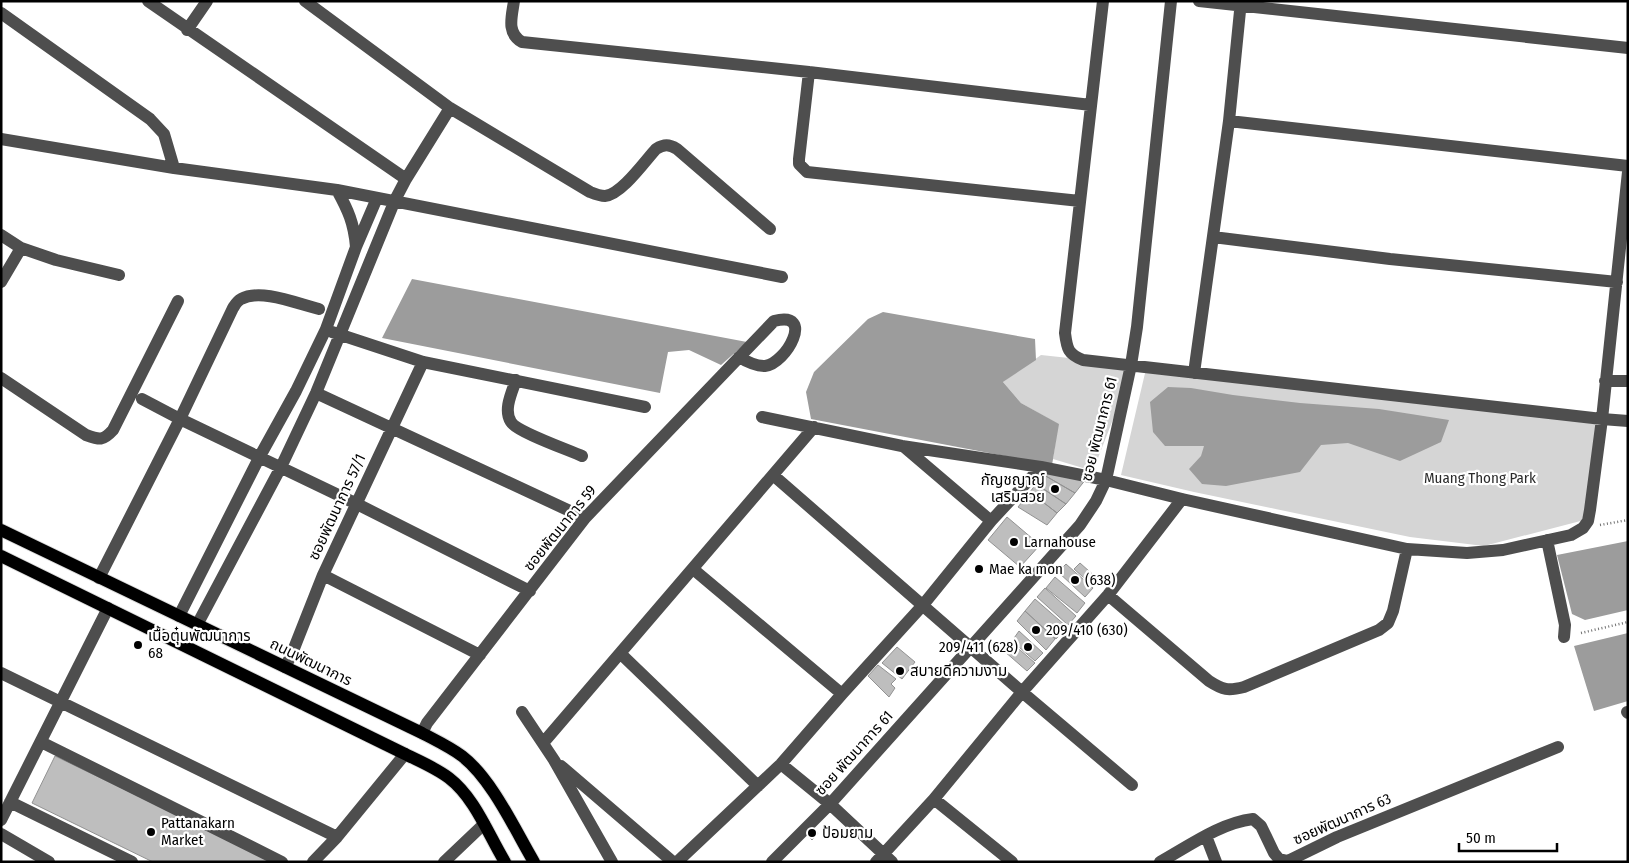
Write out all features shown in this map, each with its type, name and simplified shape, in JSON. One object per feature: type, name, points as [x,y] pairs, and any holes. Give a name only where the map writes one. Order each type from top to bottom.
[{"type":"main road","name":"ถนนพัฒนาการ","points":[[1,530],[422,733],[462,756],[477,770],[492,790],[534,862]]},
{"type":"main road","points":[[1,556],[405,754],[448,777],[460,788],[473,806],[505,862]]},
{"type":"main road","points":[[108,608],[119,587]]},
{"type":"street","points":[[148,1],[406,179]]},
{"type":"street","points":[[188,30],[207,1]]},
{"type":"street","points":[[305,1],[450,108],[590,192],[607,196],[613,193],[624,185],[656,150],[662,145],[670,145],[770,229]]},
{"type":"street","points":[[514,1],[511,25],[517,39],[522,42],[809,72],[1091,105]]},
{"type":"street","points":[[1103,1],[1065,333],[1067,346],[1072,356],[1083,360],[1194,373],[1628,421]]},
{"type":"street","name":"ซอย พัฒนาการ 61","points":[[772,862],[830,804],[1080,525],[1096,501],[1106,480],[1131,365],[1138,317],[1171,1]]},
{"type":"street","points":[[1199,1],[1241,4],[1628,48]]},
{"type":"street","points":[[1194,373],[1229,121],[1241,4]]},
{"type":"street","points":[[1,13],[150,119],[164,134],[174,168]]},
{"type":"street","points":[[809,72],[799,159],[799,164],[807,172],[1080,201]]},
{"type":"street","points":[[197,625],[281,468],[316,393],[395,200],[450,108]]},
{"type":"street","points":[[1229,121],[1628,166]]},
{"type":"street","points":[[1,139],[174,168],[337,190],[395,200],[782,277]]},
{"type":"street","points":[[762,417],[902,446],[1041,467],[1106,480],[1182,499],[1407,549],[1467,553],[1483,552],[1503,550],[1571,535],[1583,528],[1588,521],[1590,510],[1602,419],[1628,172]]},
{"type":"street","points":[[337,190],[353,222],[356,246]]},
{"type":"street","points":[[179,616],[326,330],[356,246],[377,198]]},
{"type":"street","points":[[1,235],[21,248],[56,260],[120,275]]},
{"type":"street","points":[[1213,237],[1390,259],[1617,282]]},
{"type":"street","points":[[3,275],[21,248]]},
{"type":"street","points":[[100,578],[180,419],[233,308],[239,300],[250,296],[263,295],[319,309]]},
{"type":"street","points":[[1,378],[86,435],[98,439],[106,437],[113,430],[178,301]]},
{"type":"street","points":[[326,330],[423,362],[645,406]]},
{"type":"street","name":"ซอยพัฒนาการ 59","points":[[422,733],[426,723],[585,518],[739,357]]},
{"type":"street","name":"ซอยพัฒนาการ 57/1","points":[[285,667],[323,575],[423,362]]},
{"type":"street","points":[[516,380],[509,402],[508,413],[511,423],[521,430],[582,456]]},
{"type":"street","points":[[1605,381],[1628,381]]},
{"type":"street","points":[[316,393],[585,518]]},
{"type":"street","points":[[142,398],[180,419],[260,456],[530,591]]},
{"type":"street","points":[[543,743],[814,427]]},
{"type":"street","points":[[902,446],[991,521]]},
{"type":"street","points":[[554,760],[675,862],[781,764],[924,605],[991,521],[1041,467]]},
{"type":"street","points":[[773,475],[1022,692],[1132,784]]},
{"type":"street","points":[[781,764],[830,804],[884,859],[1022,692],[1108,595],[1182,499]]},
{"type":"street","points":[[1547,540],[1565,625],[1564,637]]},
{"type":"street","points":[[1108,595],[1209,681],[1219,688],[1231,690],[1244,687],[1379,630],[1388,623],[1393,611],[1407,549]]},
{"type":"street","points":[[693,569],[842,694]]},
{"type":"street","points":[[323,575],[480,654]]},
{"type":"street","points":[[1,820],[108,608]]},
{"type":"street","points":[[621,654],[758,786]]},
{"type":"street","points":[[1,673],[337,837]]},
{"type":"street","points":[[522,712],[554,760],[612,862]]},
{"type":"street","points":[[40,742],[282,862]]},
{"type":"street","name":"ซอยพัฒนาการ 63","points":[[1160,862],[1206,836],[1242,821],[1253,819],[1261,826],[1274,853],[1279,859],[1288,860],[1337,837],[1558,747]]},
{"type":"street","points":[[314,862],[405,754]]},
{"type":"street","points":[[934,799],[1012,862]]},
{"type":"street","points":[[10,802],[132,862]]},
{"type":"street","points":[[444,862],[484,824]]},
{"type":"street","points":[[1,834],[49,862]]},
{"type":"street","points":[[1206,836],[1216,862]]},
{"type":"path","points":[[1583,528],[1628,520]]},
{"type":"path","points":[[1581,633],[1628,622]]},
{"type":"green space","points":[[1041,355],[1134,365],[1093,471],[1053,459],[1058,424],[1021,403],[1003,382]]},
{"type":"green space","name":"Muang Thong Park","points":[[1146,369],[1597,424],[1592,518],[1484,546],[1410,537],[1121,475]]},
{"type":"shaded area","points":[[412,279],[747,342],[721,365],[689,350],[668,352],[660,393],[382,338]]},
{"type":"shaded area","points":[[883,312],[1035,339],[1036,360],[1003,382],[1021,403],[1059,424],[1052,465],[811,419],[806,392],[814,372],[868,319]]},
{"type":"shaded area","points":[[1168,387],[1191,388],[1300,403],[1379,409],[1449,420],[1441,442],[1400,461],[1348,443],[1321,445],[1300,472],[1226,486],[1202,484],[1189,469],[1201,456],[1204,446],[1165,446],[1153,432],[1150,402]]},
{"type":"shaded area","points":[[1628,541],[1628,610],[1585,620],[1572,614],[1557,555]]},
{"type":"shaded area","points":[[1628,633],[1628,701],[1594,711],[1574,646]]},
{"type":"building","points":[[1046,470],[1086,479],[1075,493],[1044,475]]},
{"type":"building","name":"กัญชญาญ์ เสริมสวย","points":[[1044,475],[1075,493],[1066,504],[1036,484]]},
{"type":"building","points":[[1036,484],[1066,504],[1057,513],[1030,492]]},
{"type":"building","points":[[1030,492],[1057,513],[1047,525],[1018,507]]},
{"type":"building","name":"Larnahouse","points":[[1007,517],[1040,545],[1020,567],[988,540]]},
{"type":"building","points":[[1080,563],[1099,580],[1094,587],[1074,569]]},
{"type":"building","name":"(638)","points":[[1066,564],[1093,588],[1085,597],[1058,572]]},
{"type":"building","points":[[1055,577],[1085,603],[1077,613],[1046,588]]},
{"type":"building","points":[[1045,588],[1076,616],[1068,625],[1037,597]]},
{"type":"building","points":[[1035,599],[1067,627],[1056,639],[1025,611]]},
{"type":"building","name":"209/410 (630)","points":[[1025,611],[1055,639],[1046,650],[1017,621]]},
{"type":"building","name":"209/411 (628)","points":[[1019,631],[1043,653],[1035,661],[1012,641]]},
{"type":"building","points":[[1012,643],[1035,663],[1027,671],[1004,651]]},
{"type":"building","name":"สบายดีความงาม","points":[[897,647],[915,662],[902,679],[882,663]]},
{"type":"building","points":[[878,665],[896,679],[891,684],[895,688],[889,697],[868,676]]},
{"type":"building","name":"Pattanakarn Market","points":[[55,756],[271,860],[270,862],[153,862],[32,803]]},
{"type":"building","name":"ป้อมยาม","points":[[811,827],[818,833],[812,840],[805,833]]},
{"type":"place","name":"กัญชญาญ์ เสริมสวย","points":[[1055,489]]},
{"type":"place","name":"Larnahouse","points":[[1014,542]]},
{"type":"place","name":"Mae ka mon","points":[[979,569]]},
{"type":"place","name":"(638)","points":[[1075,580]]},
{"type":"place","name":"209/410 (630)","points":[[1036,630]]},
{"type":"place","name":"เนื้อตุ๋นพัฒนาการ 68","points":[[138,645]]},
{"type":"place","name":"209/411 (628)","points":[[1028,647]]},
{"type":"place","name":"สบายดีความงาม","points":[[900,671]]},
{"type":"place","name":"Pattanakarn Market","points":[[151,832]]},
{"type":"place","name":"ป้อมยาม","points":[[812,833]]}]
